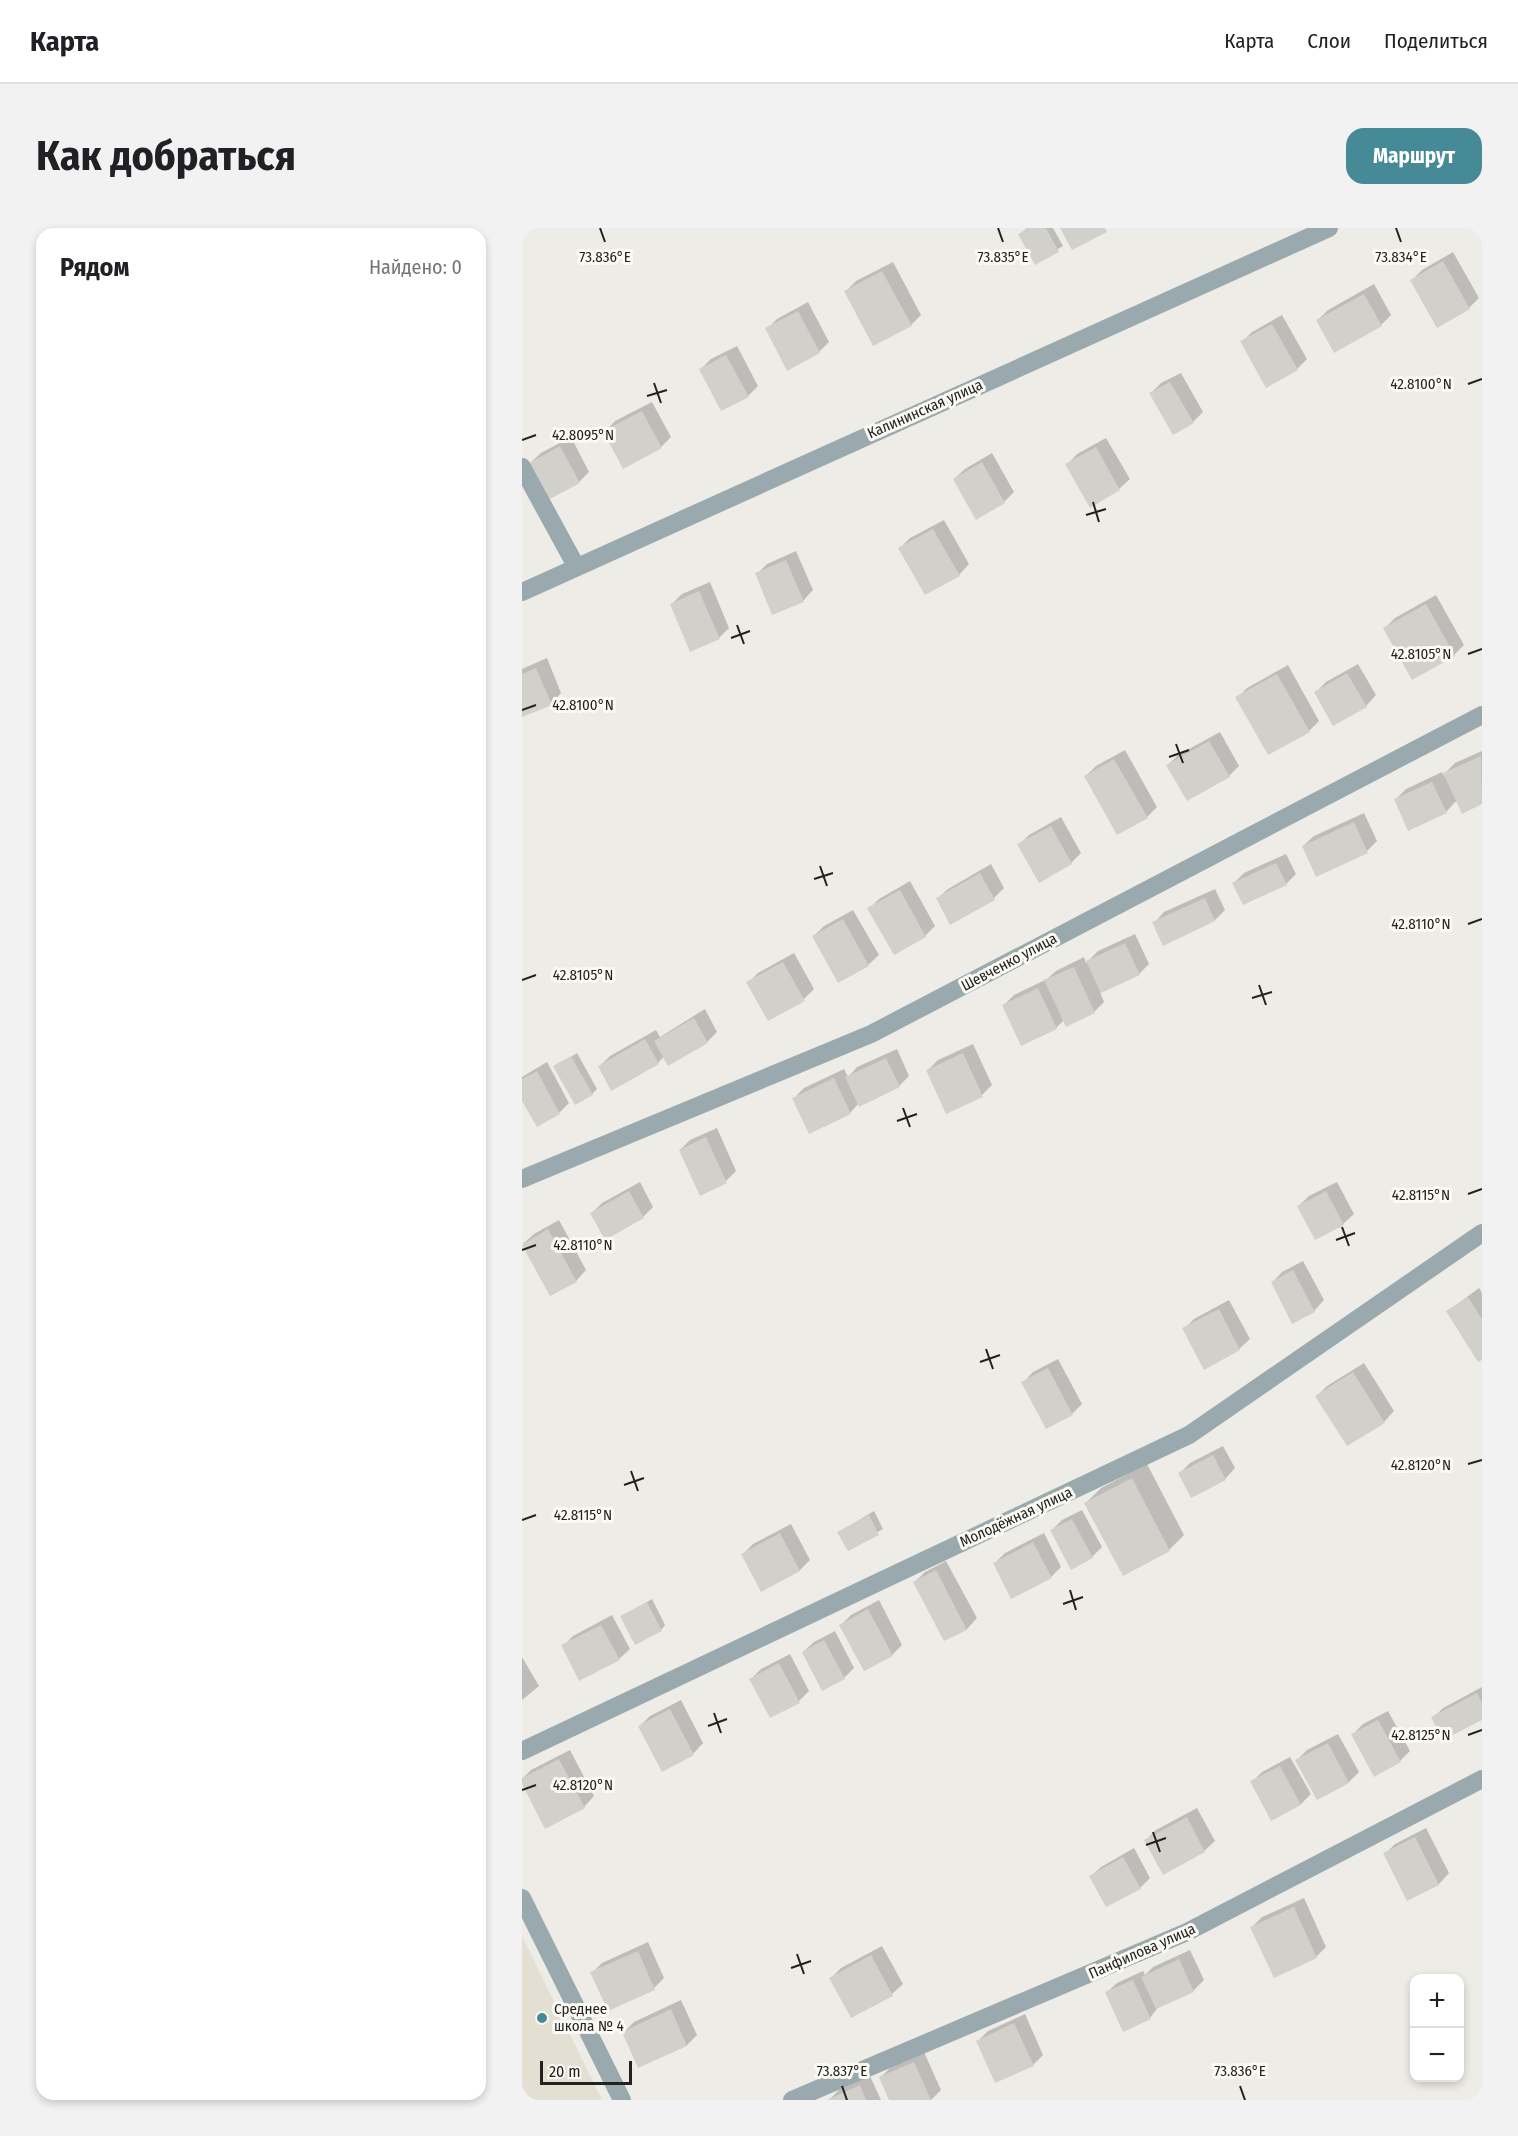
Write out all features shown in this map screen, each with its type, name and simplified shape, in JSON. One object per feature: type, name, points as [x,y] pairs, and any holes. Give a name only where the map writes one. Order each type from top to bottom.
[{"type":"street","name":"Калининская улица","points":[[522,592],[1329,228]]},
{"type":"street","points":[[522,467],[576,566]]},
{"type":"street","name":"Шевченко улица","points":[[522,1179],[871,1034],[1482,716]]},
{"type":"street","name":"Молодёжная улица","points":[[522,1751],[1190,1435],[1482,1233]]},
{"type":"street","name":"Панфилова улица","points":[[792,2100],[1187,1932],[1482,1779]]},
{"type":"street","points":[[522,1898],[622,2100]]},
{"type":"shaded area","name":"Среднее школа № 4","points":[[522,1936],[602,2100],[522,2100]]},
{"type":"building","points":[[1029,228],[1046,228],[1059,252],[1035,265],[1018,234]]},
{"type":"building","points":[[1060,228],[1105,228],[1107,232],[1072,250]]},
{"type":"building","points":[[1443,261],[1470,309],[1437,328],[1410,280]]},
{"type":"building","points":[[882,271],[912,326],[873,346],[844,291]]},
{"type":"building","points":[[1364,294],[1382,326],[1334,353],[1316,320]]},
{"type":"building","points":[[798,311],[820,353],[787,371],[765,328]]},
{"type":"building","points":[[1272,324],[1298,370],[1266,388],[1240,341]]},
{"type":"building","points":[[726,355],[749,397],[721,411],[699,369]]},
{"type":"building","points":[[1170,382],[1194,423],[1173,435],[1149,393]]},
{"type":"building","points":[[642,411],[662,448],[623,469],[603,431]]},
{"type":"building","points":[[560,446],[580,483],[548,500],[529,463]]},
{"type":"building","points":[[1096,447],[1120,490],[1090,508],[1065,464]]},
{"type":"building","points":[[982,462],[1005,503],[976,520],[953,479]]},
{"type":"building","points":[[933,529],[960,576],[925,595],[898,548]]},
{"type":"building","points":[[786,560],[804,602],[772,615],[755,573]]},
{"type":"building","points":[[699,591],[720,639],[690,652],[670,604]]},
{"type":"building","points":[[1426,604],[1455,656],[1412,680],[1383,628]]},
{"type":"building","points":[[536,668],[552,705],[522,717],[522,674]]},
{"type":"building","points":[[1347,673],[1367,707],[1333,726],[1314,692]]},
{"type":"building","points":[[1277,674],[1310,732],[1268,755],[1235,697]]},
{"type":"building","points":[[1209,741],[1230,777],[1187,801],[1166,765]]},
{"type":"building","points":[[1481,756],[1482,804],[1462,814],[1443,773]]},
{"type":"building","points":[[1114,759],[1148,818],[1117,835],[1084,776]]},
{"type":"building","points":[[1432,782],[1447,813],[1408,831],[1394,799]]},
{"type":"building","points":[[1354,822],[1368,853],[1316,877],[1302,846]]},
{"type":"building","points":[[1051,826],[1072,864],[1039,883],[1017,844]]},
{"type":"building","points":[[1276,863],[1287,885],[1243,905],[1232,883]]},
{"type":"building","points":[[980,873],[995,900],[950,925],[936,898]]},
{"type":"building","points":[[900,890],[926,937],[894,955],[867,908]]},
{"type":"building","points":[[1205,898],[1215,921],[1163,946],[1152,922]]},
{"type":"building","points":[[843,919],[869,966],[838,983],[812,936]]},
{"type":"building","points":[[1125,943],[1140,975],[1101,993],[1086,961]]},
{"type":"building","points":[[783,962],[805,1001],[768,1021],[746,982]]},
{"type":"building","points":[[1074,967],[1095,1013],[1066,1027],[1044,980]]},
{"type":"building","points":[[1038,988],[1057,1029],[1021,1046],[1002,1005]]},
{"type":"building","points":[[694,1018],[708,1043],[668,1066],[654,1041]]},
{"type":"building","points":[[645,1039],[659,1064],[611,1091],[598,1066]]},
{"type":"building","points":[[963,1053],[983,1097],[946,1114],[926,1070]]},
{"type":"building","points":[[571,1056],[593,1095],[575,1105],[553,1066]]},
{"type":"building","points":[[886,1058],[900,1087],[859,1107],[845,1077]]},
{"type":"building","points":[[537,1071],[560,1114],[537,1127],[522,1101],[522,1079]]},
{"type":"building","points":[[834,1078],[851,1114],[809,1134],[792,1098]]},
{"type":"building","points":[[706,1137],[727,1183],[700,1196],[679,1150]]},
{"type":"building","points":[[629,1191],[644,1218],[605,1240],[590,1213]]},
{"type":"building","points":[[1326,1191],[1344,1225],[1315,1240],[1297,1206]]},
{"type":"building","points":[[548,1229],[577,1282],[550,1296],[522,1245]]},
{"type":"building","points":[[1293,1270],[1315,1312],[1292,1324],[1271,1282]]},
{"type":"building","points":[[1468,1297],[1482,1319],[1482,1360],[1478,1362],[1446,1311]]},
{"type":"building","points":[[1219,1309],[1240,1350],[1204,1370],[1182,1328]]},
{"type":"building","points":[[1048,1368],[1073,1415],[1046,1429],[1021,1382]]},
{"type":"building","points":[[1353,1372],[1385,1423],[1347,1446],[1315,1396]]},
{"type":"building","points":[[1213,1455],[1226,1480],[1191,1498],[1178,1473]]},
{"type":"building","points":[[1132,1478],[1170,1551],[1123,1576],[1084,1503]]},
{"type":"building","points":[[869,1515],[879,1535],[848,1551],[837,1532]]},
{"type":"building","points":[[1072,1519],[1093,1558],[1071,1570],[1050,1530]]},
{"type":"building","points":[[780,1533],[800,1571],[761,1592],[741,1554]]},
{"type":"building","points":[[1033,1542],[1052,1578],[1011,1599],[993,1563]]},
{"type":"building","points":[[936,1570],[967,1630],[944,1641],[913,1582]]},
{"type":"building","points":[[647,1602],[662,1631],[635,1645],[620,1616]]},
{"type":"building","points":[[868,1609],[893,1656],[864,1671],[839,1625]]},
{"type":"building","points":[[601,1625],[620,1660],[579,1681],[561,1645]]},
{"type":"building","points":[[824,1640],[845,1679],[822,1691],[802,1652]]},
{"type":"building","points":[[779,1663],[800,1703],[770,1718],[749,1679]]},
{"type":"building","points":[[1477,1693],[1482,1703],[1482,1720],[1443,1740],[1431,1717]]},
{"type":"building","points":[[670,1709],[694,1755],[662,1772],[638,1726]]},
{"type":"building","points":[[1378,1720],[1401,1762],[1374,1777],[1351,1734]]},
{"type":"building","points":[[1328,1743],[1349,1783],[1317,1800],[1295,1760]]},
{"type":"building","points":[[559,1759],[585,1808],[545,1829],[522,1784],[522,1778]]},
{"type":"building","points":[[1280,1766],[1301,1805],[1271,1821],[1250,1781]]},
{"type":"building","points":[[1187,1817],[1205,1852],[1163,1875],[1144,1840]]},
{"type":"building","points":[[1415,1837],[1439,1885],[1407,1901],[1383,1853]]},
{"type":"building","points":[[1123,1857],[1141,1889],[1106,1907],[1089,1876]]},
{"type":"building","points":[[1294,1907],[1317,1958],[1274,1978],[1250,1927]]},
{"type":"building","points":[[638,1951],[655,1990],[608,2011],[590,1972]]},
{"type":"building","points":[[871,1955],[893,1996],[851,2018],[829,1978]]},
{"type":"building","points":[[1179,1959],[1194,1992],[1156,2009],[1141,1977]]},
{"type":"building","points":[[1133,1980],[1151,2019],[1123,2032],[1105,1992]]},
{"type":"building","points":[[671,2009],[687,2046],[638,2068],[622,2032]]},
{"type":"building","points":[[1014,2023],[1034,2066],[995,2083],[976,2041]]},
{"type":"building","points":[[914,2062],[931,2100],[889,2100],[879,2077]]},
{"type":"building","points":[[860,2085],[866,2100],[827,2100]]},
{"type":"place","name":"Среднее школа № 4","points":[[542,2018]]}]
